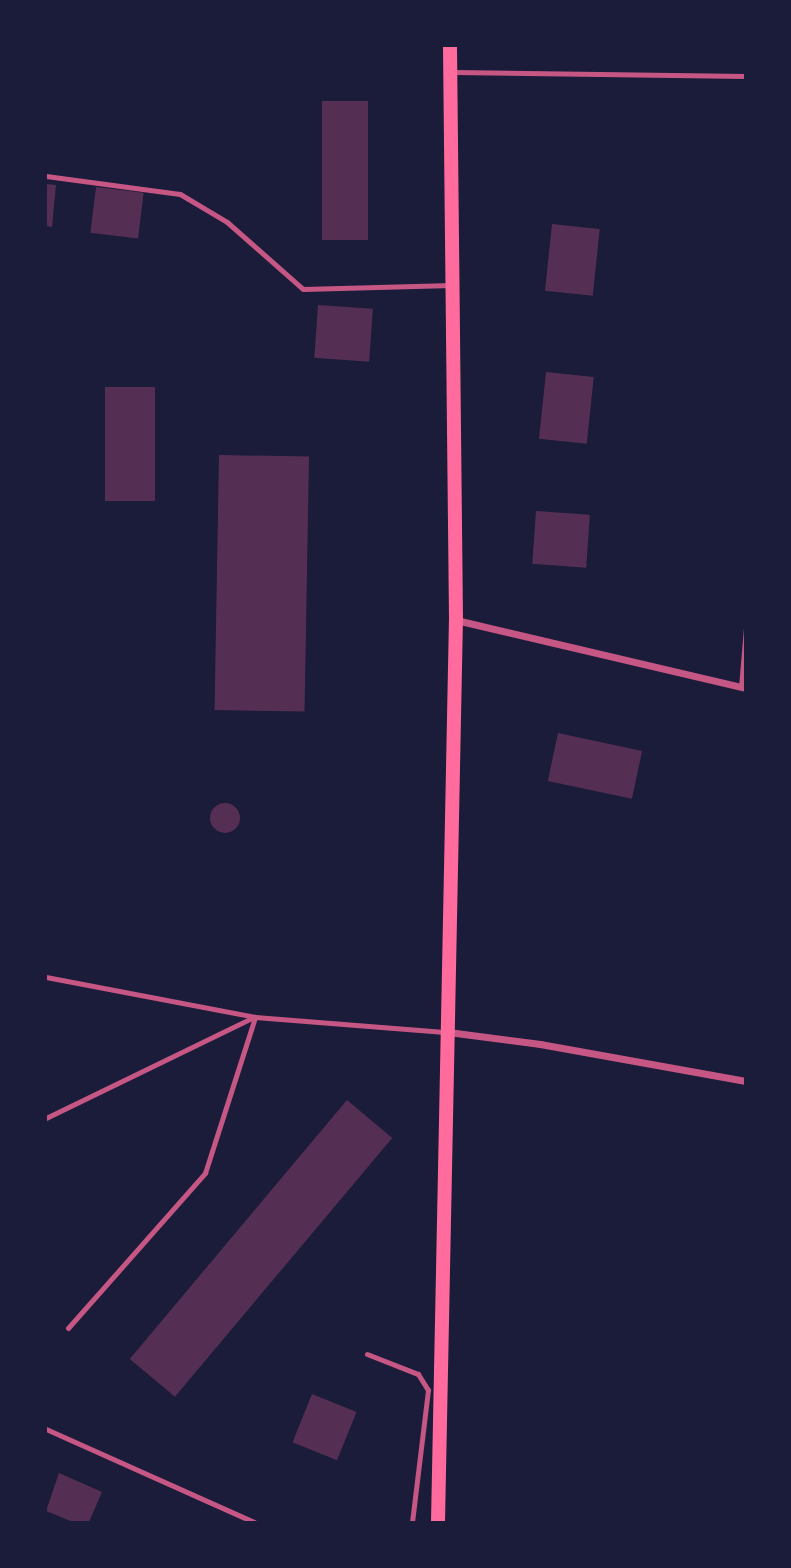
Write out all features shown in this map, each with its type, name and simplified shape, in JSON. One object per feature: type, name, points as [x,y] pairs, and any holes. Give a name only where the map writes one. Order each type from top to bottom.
[{"type":"main road","points":[[438,1522],[435,1389],[456,620],[450,46]]},
{"type":"street","points":[[456,620],[743,688]]},
{"type":"street","points":[[444,1032],[540,1044],[746,1081]]},
{"type":"lane","points":[[450,72],[746,76]]},
{"type":"lane","points":[[46,176],[180,194],[227,222],[303,289],[453,285]]},
{"type":"lane","points":[[743,688],[746,627]]},
{"type":"lane","points":[[46,976],[255,1017],[444,1032]]},
{"type":"lane","points":[[46,1118],[255,1017]]},
{"type":"lane","points":[[68,1328],[205,1173],[255,1017]]},
{"type":"lane","points":[[367,1354],[418,1374],[435,1389],[412,1522]]},
{"type":"lane","points":[[46,1429],[254,1522]]},
{"type":"building","points":[[322,101],[368,101],[368,240],[322,240]]},
{"type":"building","points":[[46,184],[56,185],[52,227],[46,226]]},
{"type":"building","points":[[96,187],[144,193],[138,239],[90,233]]},
{"type":"building","points":[[552,224],[600,229],[593,296],[545,291]]},
{"type":"building","points":[[318,305],[373,309],[369,362],[314,358]]},
{"type":"building","points":[[546,372],[594,377],[587,444],[539,439]]},
{"type":"building","points":[[105,387],[155,387],[155,501],[105,501]]},
{"type":"building","points":[[219,455],[309,457],[305,712],[215,710]]},
{"type":"building","points":[[536,511],[590,515],[586,568],[532,564]]},
{"type":"building","points":[[558,733],[642,751],[632,799],[548,781]]},
{"type":"building","points":[[225,803],[231,804],[239,812],[239,824],[231,832],[225,833],[219,832],[211,824],[210,818],[211,812],[219,804]]},
{"type":"building","points":[[347,1100],[392,1138],[175,1397],[130,1359]]},
{"type":"building","points":[[312,1394],[357,1412],[337,1460],[293,1442]]},
{"type":"building","points":[[59,1473],[102,1492],[89,1522],[73,1522],[46,1511]]}]
